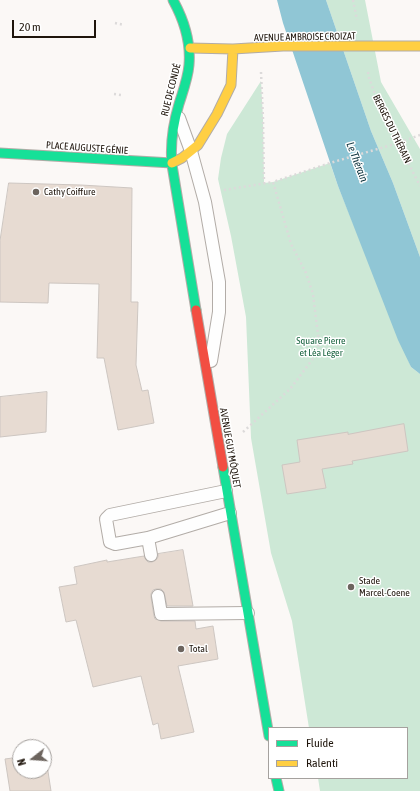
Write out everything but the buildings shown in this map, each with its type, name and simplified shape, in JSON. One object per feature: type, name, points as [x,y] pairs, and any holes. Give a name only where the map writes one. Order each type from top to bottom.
[{"type":"main road","name":"RUE DE CONDÉ","points":[[172,163],[171,147],[173,130],[188,75],[190,60],[188,35],[173,0]]},
{"type":"main road","name":"AVENUE AMBROISE CROIZAT","points":[[190,48],[233,49],[283,46],[420,46]]},
{"type":"main road","points":[[172,163],[191,152],[206,134],[231,85],[233,49]]},
{"type":"main road","name":"PLACE AUGUSTE GÉNIE","points":[[0,153],[172,163]]},
{"type":"main road","name":"AVENUE GUY MÔQUET","points":[[172,163],[226,491],[268,730]]},
{"type":"main road","points":[[276,779],[279,791]]},
{"type":"lane","points":[[177,113],[191,152],[203,194],[220,298],[218,326],[213,344],[208,381]]},
{"type":"lane","points":[[226,491],[110,516],[106,519],[110,542],[115,544],[148,538],[230,513]]},
{"type":"lane","points":[[148,538],[151,555]]},
{"type":"lane","points":[[158,596],[162,614],[248,613]]},
{"type":"path","name":"BERGES DU THÉRAIN","points":[[353,0],[369,78],[380,108],[420,186]]},
{"type":"path","points":[[115,23],[124,25]]},
{"type":"path","points":[[261,72],[264,183]]},
{"type":"path","points":[[114,94],[121,95]]},
{"type":"path","points":[[203,194],[272,182],[420,135]]},
{"type":"path","points":[[242,433],[290,389],[315,356],[319,343],[313,294],[306,273],[291,244],[272,182]]},
{"type":"green space","points":[[326,0],[365,0],[381,82],[420,149],[420,257],[393,183],[371,131]]},
{"type":"green space","name":"Square Pierre et Léa Léger","points":[[261,81],[264,183],[273,182],[330,163],[411,367],[420,374],[420,791],[320,791],[318,779],[408,779],[408,727],[309,727],[292,621],[271,553],[251,438],[246,317],[231,236],[218,179],[227,134]]},
{"type":"water","name":"Le Thérain","points":[[277,0],[326,0],[371,131],[393,183],[420,257],[420,374],[411,367],[398,340],[338,186],[283,23]]},
{"type":"traffic: fast","points":[[173,0],[186,31],[189,48],[189,65],[188,75],[174,127],[171,149],[172,165],[196,310]]},
{"type":"traffic: fast","points":[[0,153],[172,163]]},
{"type":"traffic: fast","points":[[223,467],[268,730]]},
{"type":"traffic: fast","points":[[276,779],[279,791]]},
{"type":"traffic: slow","points":[[190,48],[233,49],[283,46],[420,46]]},
{"type":"traffic: slow","points":[[172,163],[182,158],[198,145],[217,114],[231,85],[233,49]]},
{"type":"traffic: jam","points":[[196,310],[223,467]]},
{"type":"place","name":"Cathy Coiffure","points":[[36,192]]},
{"type":"place","name":"Stade Marcel-Coene","points":[[351,587]]},
{"type":"place","name":"Total","points":[[181,649]]}]
